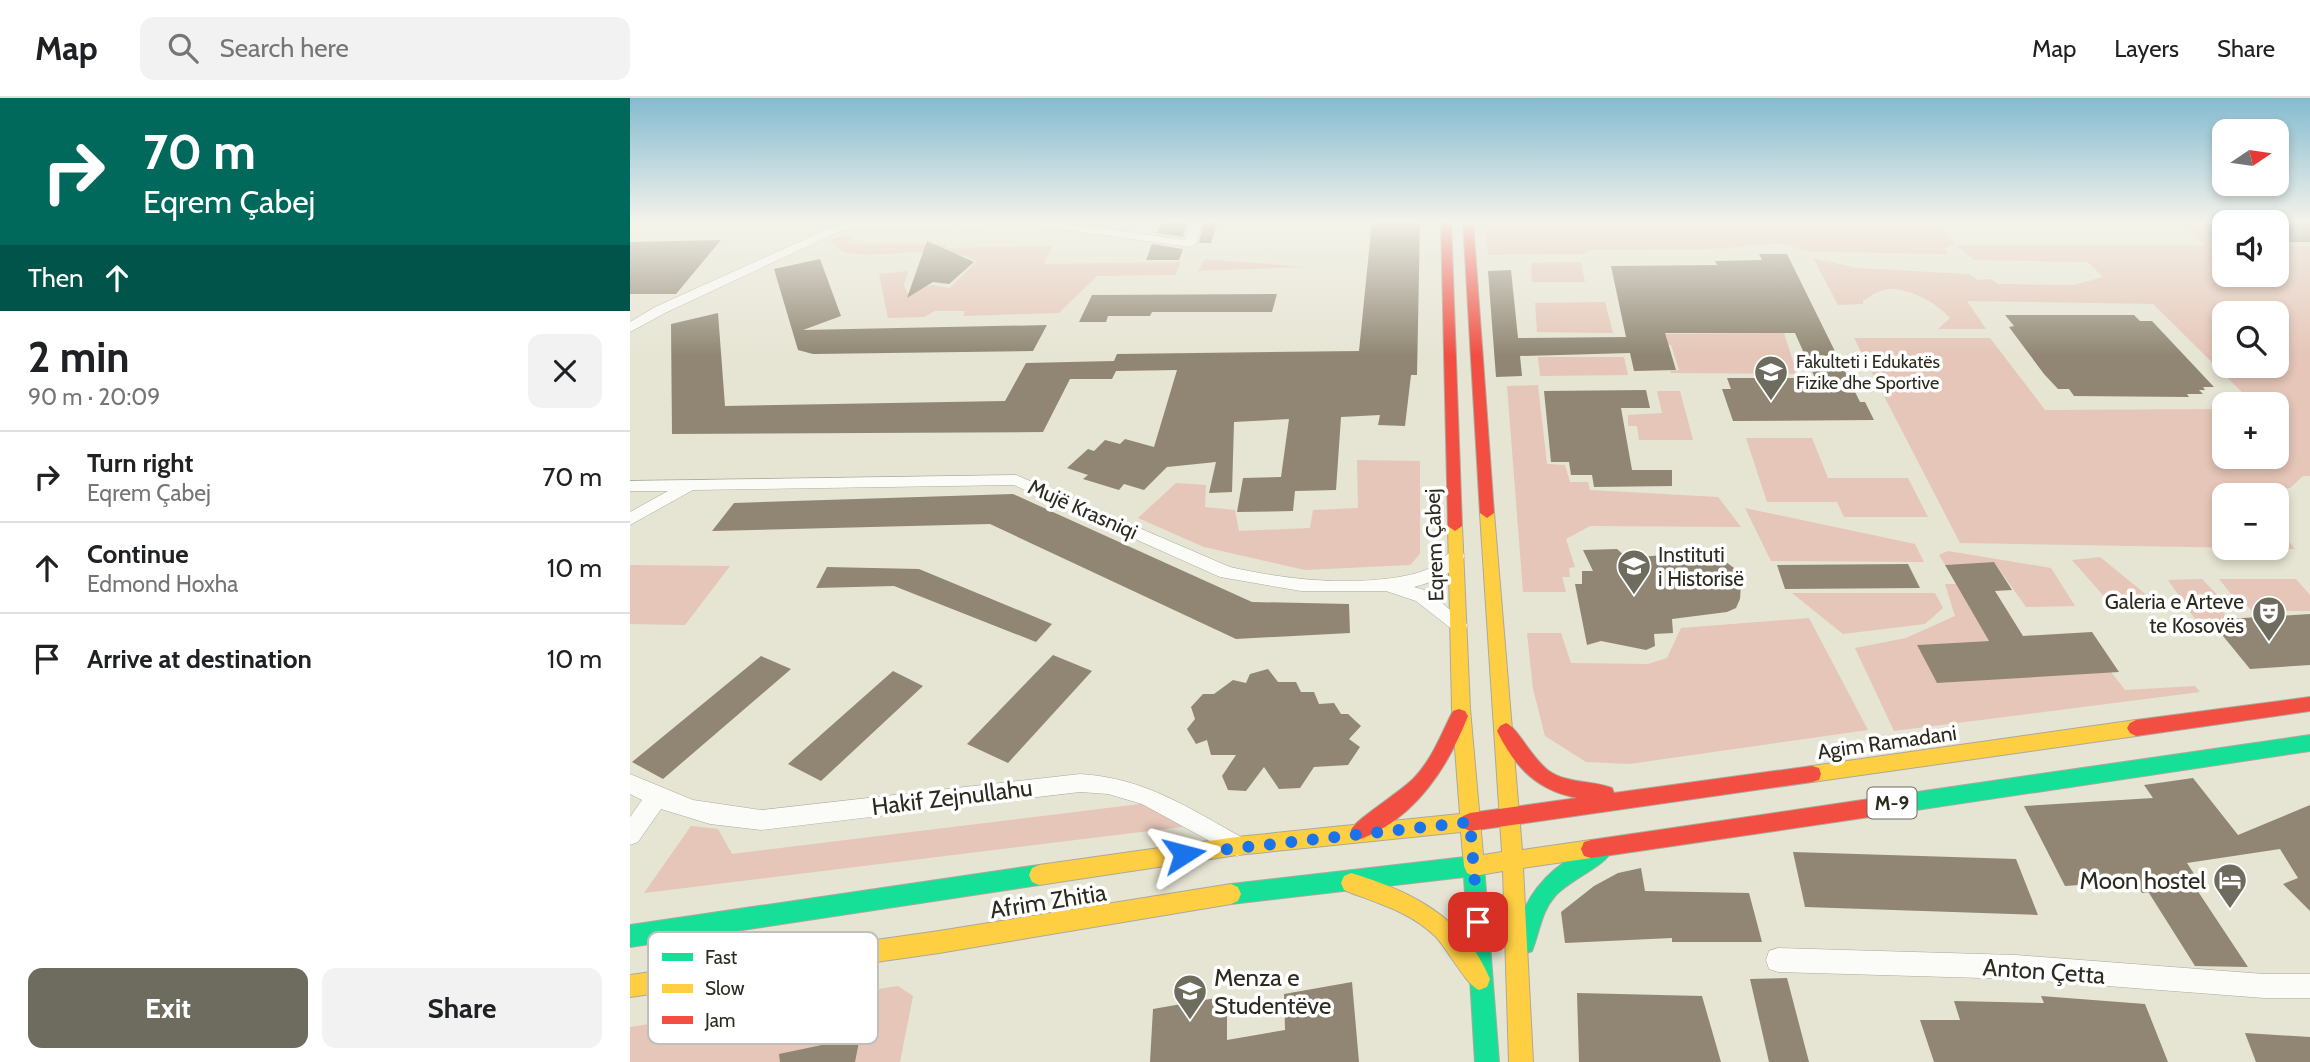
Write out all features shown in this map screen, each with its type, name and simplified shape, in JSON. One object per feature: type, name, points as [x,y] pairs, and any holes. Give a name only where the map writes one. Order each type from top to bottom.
[{"type":"main road","name":"Eqrem Çabej","points":[[1447,266],[1461,709],[1484,991],[1487,1062]]},
{"type":"main road","points":[[1471,266],[1499,708],[1513,862],[1521,1062]]},
{"type":"main road","name":"Agim Ramadani","points":[[1470,822],[2310,704]]},
{"type":"main road","points":[[1499,708],[1507,734],[1521,761],[1554,787],[1650,798]]},
{"type":"main road","points":[[1343,835],[1388,814],[1419,792],[1443,759],[1461,709]]},
{"type":"main road","name":"M-9","points":[[1474,866],[2310,743]]},
{"type":"main road","name":"Afrim Zhitia","points":[[657,932],[1237,846],[1470,822]]},
{"type":"main road","points":[[1517,986],[1529,916],[1536,902],[1573,868],[1625,842]]},
{"type":"main road","name":"Afrim Zhitia","points":[[878,949],[1341,879],[1474,866]]},
{"type":"main road","points":[[1341,879],[1402,898],[1439,924],[1457,943],[1484,991]]},
{"type":"main road","name":"Afrim Zhitia","points":[[630,936],[648,933]]},
{"type":"main road","name":"Afrim Zhitia","points":[[630,986],[648,983]]},
{"type":"street","points":[[630,328],[684,298],[755,266]]},
{"type":"street","name":"Mujë Krasniqi","points":[[630,486],[1016,480],[1226,573],[1294,586],[1383,584]]},
{"type":"street","name":"Mujë Krasniqi","points":[[630,519],[690,485]]},
{"type":"street","points":[[1383,584],[1423,578],[1436,573],[1456,556]]},
{"type":"street","points":[[1383,584],[1422,596],[1458,625]]},
{"type":"street","name":"Hakif Zejnullahu","points":[[630,783],[656,799],[727,818],[761,820],[1080,783],[1108,785],[1147,796],[1237,846]]},
{"type":"street","points":[[630,835],[656,799]]},
{"type":"street","name":"Anton Çetta","points":[[1779,960],[2016,967],[2264,986],[2310,986]]},
{"type":"shaded area","points":[[972,266],[1179,266],[1175,275],[1097,276],[1059,313],[963,316],[965,311],[935,311],[924,317],[888,318],[879,274],[908,271],[904,285],[907,293],[932,285],[950,288]]},
{"type":"shaded area","points":[[1201,266],[1305,267],[1198,271]]},
{"type":"shaded area","points":[[1531,266],[1582,266],[1585,282],[1532,282]]},
{"type":"shaded area","points":[[1817,266],[1969,274],[1978,280],[1991,279],[1998,284],[2074,285],[2103,277],[2092,266],[2212,266],[2212,287],[2289,287],[2289,266],[2310,266],[2310,476],[2303,476],[2290,488],[2289,483],[2212,483],[2212,548],[1960,543],[1854,338],[1990,338],[2045,410],[2212,409],[2212,469],[2289,469],[2289,392],[2242,392],[2228,378],[2289,378],[2289,301],[2212,301],[2212,362],[2153,304],[1967,301],[1986,329],[1938,329],[1950,318],[1937,306],[1910,292],[1892,289],[1880,291],[1863,301],[1863,304],[1838,305]]},
{"type":"shaded area","points":[[1605,302],[1613,333],[1537,332],[1535,303]]},
{"type":"shaded area","points":[[1784,333],[1797,374],[1671,373],[1670,371],[1679,370],[1671,345],[1660,344],[1656,334]]},
{"type":"shaded area","points":[[1538,357],[1624,357],[1628,375],[1540,376]]},
{"type":"shaded area","points":[[1538,385],[1547,464],[1565,465],[1570,482],[1588,482],[1590,490],[1718,497],[1741,527],[1590,526],[1566,539],[1575,567],[1569,568],[1570,577],[1562,577],[1566,592],[1523,592],[1507,386]]},
{"type":"shaded area","points":[[1657,391],[1680,391],[1693,440],[1639,440],[1637,426],[1628,426],[1628,415],[1662,413]]},
{"type":"shaded area","points":[[1746,438],[1812,438],[1828,478],[1908,478],[1928,517],[1844,517],[1837,502],[1767,502]]},
{"type":"shaded area","points":[[1357,460],[1420,461],[1420,554],[1410,565],[1305,570],[1204,547],[1138,518],[1176,483],[1206,485],[1205,507],[1235,510],[1239,531],[1310,528],[1313,510],[1358,508]]},
{"type":"shaded area","points":[[1745,508],[1915,544],[1924,562],[1771,561]]},
{"type":"shaded area","points":[[1948,551],[2051,568],[2075,606],[2026,607],[1994,562],[1945,565],[1939,555]]},
{"type":"shaded area","points":[[2100,557],[2149,597],[2150,607],[2116,610],[2072,560]]},
{"type":"shaded area","points":[[630,565],[730,566],[685,625],[630,624]]},
{"type":"shaded area","points":[[2202,579],[2223,601],[2216,603],[2228,619],[2195,619],[2168,580]]},
{"type":"shaded area","points":[[2219,579],[2296,579],[2310,595],[2310,611],[2252,611],[2244,602],[2236,600]]},
{"type":"shaded area","points":[[1945,584],[1956,584],[1989,641],[1917,645],[1937,683],[2111,672],[2125,690],[2195,686],[2200,692],[1894,731],[1855,648],[1906,638],[1955,616]]},
{"type":"shaded area","points":[[1792,593],[1935,593],[1943,608],[1925,624],[1843,634]]},
{"type":"shaded area","points":[[1809,618],[1868,730],[1629,764],[1586,762],[1545,736],[1533,689],[1527,633],[1561,633],[1571,663],[1648,664],[1667,658],[1681,628]]},
{"type":"shaded area","points":[[1140,804],[1169,811],[1190,826],[644,893],[691,826],[718,829],[732,854]]},
{"type":"shaded area","points":[[898,986],[913,996],[900,1062],[630,1062],[630,1027],[648,1024],[648,1044],[878,1044],[878,989]]},
{"type":"building","points":[[630,266],[699,266],[676,294],[630,294]]},
{"type":"building","points":[[788,266],[823,266],[841,316],[803,330],[1047,325],[1033,351],[813,354],[798,350],[774,269]]},
{"type":"building","points":[[918,266],[969,266],[949,284],[933,282],[907,298]]},
{"type":"building","points":[[1368,266],[1419,266],[1417,375],[1411,375],[1405,426],[1378,425],[1380,415],[1341,417],[1336,490],[1295,491],[1293,511],[1237,512],[1243,478],[1281,477],[1289,419],[1234,422],[1232,492],[1209,493],[1216,462],[1167,467],[1144,490],[1124,484],[1119,490],[1083,479],[1088,475],[1067,468],[1088,449],[1094,451],[1105,440],[1120,444],[1125,439],[1154,447],[1177,370],[1116,371],[1112,379],[1070,379],[1043,432],[672,434],[671,324],[718,313],[725,406],[1005,401],[1026,363],[1114,361],[1117,354],[1359,351]]},
{"type":"building","points":[[1611,266],[1793,266],[1860,402],[1865,402],[1874,420],[1733,421],[1722,389],[1731,389],[1727,378],[1815,378],[1795,333],[1665,333],[1676,370],[1634,371],[1630,353],[1520,356],[1522,376],[1496,377],[1488,271],[1511,270],[1518,338],[1626,337]]},
{"type":"building","points":[[1277,294],[1272,312],[1152,312],[1150,316],[1108,316],[1106,322],[1079,322],[1092,295]]},
{"type":"building","points":[[2005,315],[2134,315],[2140,321],[2152,321],[2214,387],[2203,387],[2205,390],[2199,390],[2203,394],[2187,394],[2189,397],[2074,396],[2069,389],[2058,389],[2044,374],[2009,327],[2014,326]]},
{"type":"building","points":[[1646,390],[1650,408],[1621,408],[1632,470],[1672,470],[1672,486],[1594,487],[1592,475],[1571,475],[1569,462],[1551,462],[1544,391]]},
{"type":"building","points":[[1013,494],[1252,602],[1349,604],[1350,633],[1236,639],[990,524],[712,531],[734,503]]},
{"type":"building","points":[[1617,549],[1627,558],[1700,552],[1718,556],[1734,568],[1741,584],[1736,608],[1727,612],[1672,619],[1673,633],[1654,634],[1655,646],[1646,650],[1601,641],[1587,645],[1575,584],[1582,584],[1582,571],[1593,571],[1583,550]]},
{"type":"building","points":[[1994,562],[2012,590],[1995,591],[2023,636],[2092,632],[2119,672],[1937,683],[1917,645],[1989,641],[1945,565]]},
{"type":"building","points":[[1908,564],[1920,588],[1785,589],[1777,565]]},
{"type":"building","points":[[827,567],[919,569],[1052,624],[1036,642],[894,586],[816,588]]},
{"type":"building","name":"Galeria e Arteve te Kosovës","points":[[2310,614],[2310,665],[2250,669],[2210,620]]},
{"type":"building","points":[[1053,655],[1092,671],[1008,763],[967,744]]},
{"type":"building","points":[[761,656],[791,669],[663,779],[632,762]]},
{"type":"building","points":[[1268,669],[1278,682],[1296,682],[1301,692],[1314,692],[1319,704],[1334,703],[1341,714],[1348,714],[1361,726],[1349,739],[1360,747],[1348,765],[1314,767],[1300,788],[1279,789],[1264,767],[1246,791],[1228,790],[1222,776],[1236,755],[1211,755],[1207,740],[1196,744],[1187,729],[1195,719],[1191,707],[1203,694],[1214,694],[1233,680],[1246,683],[1250,674]]},
{"type":"building","points":[[893,671],[923,686],[821,781],[788,764]]},
{"type":"building","points":[[2193,778],[2238,835],[2310,805],[2310,911],[2283,884],[2298,878],[2280,849],[2187,863],[2204,889],[2197,890],[2248,967],[2195,966],[2149,893],[2142,893],[2135,881],[2065,886],[2024,806],[2153,798],[2144,785]]},
{"type":"building","points":[[1793,852],[2016,859],[2038,915],[1805,907]]},
{"type":"building","points":[[1641,868],[1645,891],[1749,893],[1762,942],[1672,942],[1672,938],[1565,943],[1561,912],[1594,886],[1618,873]]},
{"type":"building","points":[[1787,978],[1809,1062],[1769,1062],[1750,979]]},
{"type":"building","name":"Menza e Studentëve","points":[[1352,982],[1359,1062],[1150,1062],[1153,1009],[1227,996],[1227,1040],[1285,1030],[1284,994]]},
{"type":"building","points":[[1577,993],[1702,996],[1721,1062],[1579,1062]]},
{"type":"building","points":[[2041,996],[2145,1004],[2168,1062],[1934,1062],[1920,1020],[1960,1020],[1954,1001],[2044,1003]]},
{"type":"building","points":[[2245,1033],[2310,1037],[2310,1062],[2256,1062]]},
{"type":"building","points":[[827,1044],[859,1044],[855,1062],[780,1062],[779,1054]]},
{"type":"traffic: fast","points":[[1876,807],[2310,743]]},
{"type":"traffic: fast","points":[[1524,943],[1534,911],[1549,888],[1559,878],[1600,853]]},
{"type":"traffic: fast","points":[[1231,894],[1474,866],[1487,1062]]},
{"type":"traffic: fast","points":[[657,932],[1039,875]]},
{"type":"traffic: fast","points":[[630,936],[648,933]]},
{"type":"traffic: slow","points":[[1487,513],[1513,862]]},
{"type":"traffic: slow","points":[[1455,526],[1461,709],[1474,866],[1591,849]]},
{"type":"traffic: slow","points":[[1812,774],[2136,728]]},
{"type":"traffic: slow","points":[[1039,875],[1237,846],[1470,822]]},
{"type":"traffic: slow","points":[[1513,862],[1521,1062]]},
{"type":"traffic: slow","points":[[1351,883],[1393,897],[1427,916],[1455,942],[1479,979]]},
{"type":"traffic: slow","points":[[878,951],[1231,894]]},
{"type":"traffic: slow","points":[[630,986],[648,983]]},
{"type":"traffic: jam","points":[[1447,266],[1455,526]]},
{"type":"traffic: jam","points":[[1471,266],[1487,513]]},
{"type":"traffic: jam","points":[[2136,728],[2310,704]]},
{"type":"traffic: jam","points":[[1361,830],[1395,807],[1422,783],[1442,754],[1459,716]]},
{"type":"traffic: jam","points":[[1506,731],[1524,760],[1545,779],[1571,789],[1605,794]]},
{"type":"traffic: jam","points":[[1470,822],[1812,774]]},
{"type":"traffic: jam","points":[[1591,849],[1876,807]]},
{"type":"place","name":"Fakulteti i Edukatës Fizike dhe Sportive","points":[[1771,402]]},
{"type":"place","name":"Instituti i Historisë","points":[[1634,596]]},
{"type":"place","name":"Galeria e Arteve te Kosovës","points":[[2269,643]]},
{"type":"place","name":"Moon hostel","points":[[2230,910]]},
{"type":"place","name":"Menza e Studentëve","points":[[1190,1021]]},
{"type":"route","points":[[1184,854],[1470,822],[1478,922]]}]
